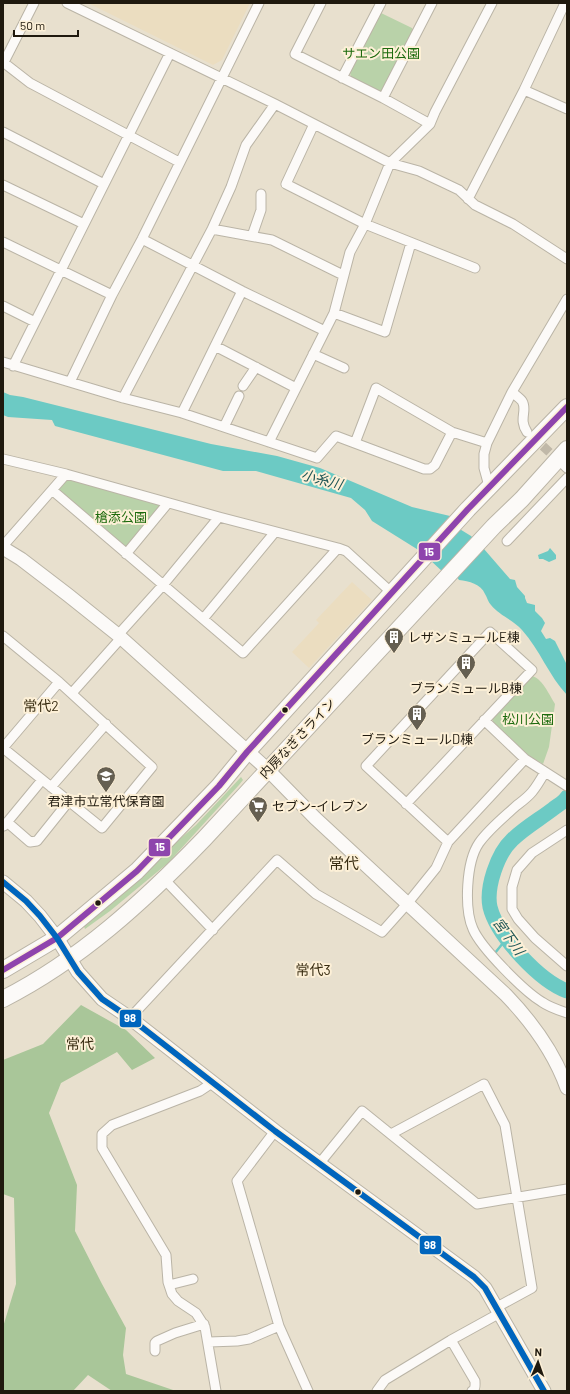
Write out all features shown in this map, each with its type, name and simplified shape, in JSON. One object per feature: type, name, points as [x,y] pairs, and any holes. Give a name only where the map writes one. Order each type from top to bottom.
[{"type":"highway","name":"内房なぎさライン","points":[[3,970],[58,938],[137,871],[219,786],[247,752],[468,508],[567,407]]},
{"type":"highway","name":"内房なぎさライン","points":[[3,999],[69,959],[118,921],[165,880],[567,449]]},
{"type":"street","points":[[34,3],[3,63],[30,83],[179,162]]},
{"type":"street","points":[[67,3],[275,104],[390,163],[420,172],[459,190],[475,205],[513,224],[567,259]]},
{"type":"street","points":[[70,382],[112,295],[142,239],[259,3]]},
{"type":"street","points":[[320,3],[295,54],[383,98],[430,124]]},
{"type":"street","points":[[342,78],[381,3]]},
{"type":"street","points":[[383,98],[432,3]]},
{"type":"street","points":[[269,442],[334,313],[350,252],[365,224],[390,163],[430,124],[491,3]]},
{"type":"street","points":[[468,199],[524,90],[565,3]]},
{"type":"street","points":[[14,366],[170,53]]},
{"type":"street","points":[[524,90],[567,109]]},
{"type":"street","points":[[123,398],[212,229],[246,145],[275,104]]},
{"type":"street","points":[[314,124],[286,184],[365,224],[475,268]]},
{"type":"street","points":[[3,132],[104,184]]},
{"type":"street","points":[[3,185],[84,224]]},
{"type":"street","points":[[252,236],[261,210],[262,194]]},
{"type":"street","points":[[212,229],[272,240],[343,275]]},
{"type":"street","points":[[142,239],[324,331]]},
{"type":"street","points":[[3,242],[112,295]]},
{"type":"street","points":[[334,313],[385,332],[411,243]]},
{"type":"street","points":[[182,413],[242,290]]},
{"type":"street","points":[[489,486],[484,468],[484,454],[487,443],[512,392],[564,312],[567,299]]},
{"type":"street","points":[[3,306],[35,322]]},
{"type":"street","points":[[215,346],[296,388]]},
{"type":"street","points":[[313,354],[344,368]]},
{"type":"street","points":[[3,362],[123,398],[182,413],[317,458],[336,436],[424,469],[430,469],[435,465],[452,432]]},
{"type":"street","points":[[243,386],[256,367]]},
{"type":"street","points":[[355,443],[376,388],[452,432],[487,443]]},
{"type":"street","points":[[512,392],[522,401],[524,409],[522,419],[523,426],[527,432]]},
{"type":"street","points":[[224,427],[239,396]]},
{"type":"street","points":[[3,460],[66,474],[219,517],[338,548],[346,552],[392,593]]},
{"type":"street","points":[[66,474],[3,547],[68,595],[119,637],[267,769],[315,818],[520,1010],[535,1027],[548,1048],[559,1068],[567,1088]]},
{"type":"street","points":[[507,541],[567,478]]},
{"type":"street","points":[[52,490],[243,652],[338,548]]},
{"type":"street","points":[[126,554],[168,503]]},
{"type":"street","points":[[72,693],[219,517]]},
{"type":"street","points":[[203,619],[275,532]]},
{"type":"street","points":[[406,804],[532,670],[490,632],[366,766],[406,804],[448,842]]},
{"type":"street","points":[[3,648],[6,639],[59,682],[72,693],[152,767],[102,828],[3,748],[59,682]]},
{"type":"street","points":[[484,720],[525,759],[567,786]]},
{"type":"street","points":[[51,787],[106,724]]},
{"type":"street","points":[[130,1018],[277,860],[316,894],[382,932],[436,868],[448,842],[525,759]]},
{"type":"street","points":[[549,774],[531,793],[496,823],[478,844],[472,858],[467,902],[472,928],[480,941],[502,966],[542,1002],[567,1013]]},
{"type":"street","points":[[42,780],[5,825],[30,842],[36,841],[69,801]]},
{"type":"street","points":[[567,830],[532,853],[517,870],[512,887],[512,909],[518,919],[535,938],[567,966]]},
{"type":"street","points":[[165,880],[213,930]]},
{"type":"street","points":[[3,882],[26,901],[58,938],[78,972],[102,999],[130,1018],[212,1083],[319,1164],[474,1277],[485,1288],[499,1310],[544,1391]]},
{"type":"street","points":[[212,1083],[200,1092],[112,1125],[102,1134],[102,1148],[166,1255],[169,1285],[172,1294],[178,1301],[196,1313],[204,1324],[209,1342],[216,1391]]},
{"type":"street","points":[[377,1391],[385,1380],[532,1288],[505,1125],[484,1084],[391,1134]]},
{"type":"street","points":[[319,1164],[362,1111],[477,1204],[567,1189]]},
{"type":"street","points":[[275,1131],[237,1181],[279,1326],[308,1391]]},
{"type":"street","points":[[169,1285],[192,1279]]},
{"type":"street","points":[[155,1351],[155,1343],[157,1341],[175,1333],[204,1324]]},
{"type":"street","points":[[209,1342],[250,1339],[279,1326]]},
{"type":"street","points":[[451,1340],[475,1381],[474,1390],[472,1391]]},
{"type":"shaded area","points":[[88,3],[250,3],[222,60],[213,65]]},
{"type":"shaded area","points":[[352,582],[372,600],[309,668],[292,652],[319,623],[316,620]]},
{"type":"green space","name":"サエン田公園","points":[[381,13],[412,28],[413,30],[383,90],[378,92],[351,77],[350,73],[379,14]]},
{"type":"green space","name":"槍添公園","points":[[68,478],[160,505],[161,507],[128,547],[123,547],[58,490],[64,480]]},
{"type":"green space","name":"松川公園","points":[[531,676],[535,677],[542,683],[555,704],[549,747],[543,764],[529,756],[493,723],[493,718]]},
{"type":"green space","points":[[241,777],[243,780],[239,785],[168,863],[110,911],[85,929],[83,924],[196,825]]},
{"type":"green space","points":[[81,1005],[126,1030],[155,1058],[132,1070],[117,1052],[61,1083],[49,1113],[77,1185],[75,1231],[126,1328],[123,1355],[126,1374],[176,1391],[112,1391],[88,1375],[73,1391],[3,1391],[3,1327],[16,1284],[14,1198],[3,1194],[3,1060],[43,1044]]},
{"type":"water","name":"小糸川","points":[[3,392],[10,395],[211,444],[277,456],[320,468],[412,507],[450,516],[420,551],[372,521],[365,510],[351,498],[256,471],[223,471],[55,426],[52,420],[8,417],[3,415]]},
{"type":"water","points":[[458,528],[475,540],[444,573],[429,559]]},
{"type":"water","points":[[550,548],[556,555],[556,559],[549,562],[539,559],[538,555],[548,551]]},
{"type":"water","points":[[484,549],[510,579],[515,580],[517,587],[525,596],[527,603],[535,605],[535,611],[545,623],[541,631],[546,639],[550,638],[555,641],[567,665],[567,695],[555,680],[534,646],[522,630],[494,609],[478,585],[459,580],[457,577]]},
{"type":"waterway","name":"宮下川","points":[[567,797],[512,840],[507,846],[497,862],[491,881],[489,899],[494,919],[510,944],[545,978],[556,986],[567,991]]},
{"type":"waterway","points":[[495,953],[507,938]]},
{"type":"tunnel","points":[[533,437],[560,462]]},
{"type":"transit line","name":"15","points":[[3,970],[57,938],[137,871],[219,786],[247,752],[468,509],[567,407]]},
{"type":"transit line","name":"98","points":[[3,882],[26,901],[40,916],[57,938],[78,972],[102,999],[130,1018],[275,1131],[474,1277],[485,1288],[544,1391]]},
{"type":"place","name":"レザンミュールE棟","points":[[394,654]]},
{"type":"place","name":"ブランミュールB棟","points":[[466,680]]},
{"type":"place","name":"ブランミュールD棟","points":[[417,731]]},
{"type":"place","name":"君津市立常代保育園","points":[[106,793]]},
{"type":"place","name":"セブン-イレブン","points":[[258,823]]},
{"type":"district","name":"常代2","points":[[41,705]]},
{"type":"district","name":"常代","points":[[344,863]]},
{"type":"district","name":"常代3","points":[[313,969]]},
{"type":"district","name":"常代","points":[[80,1043]]}]
